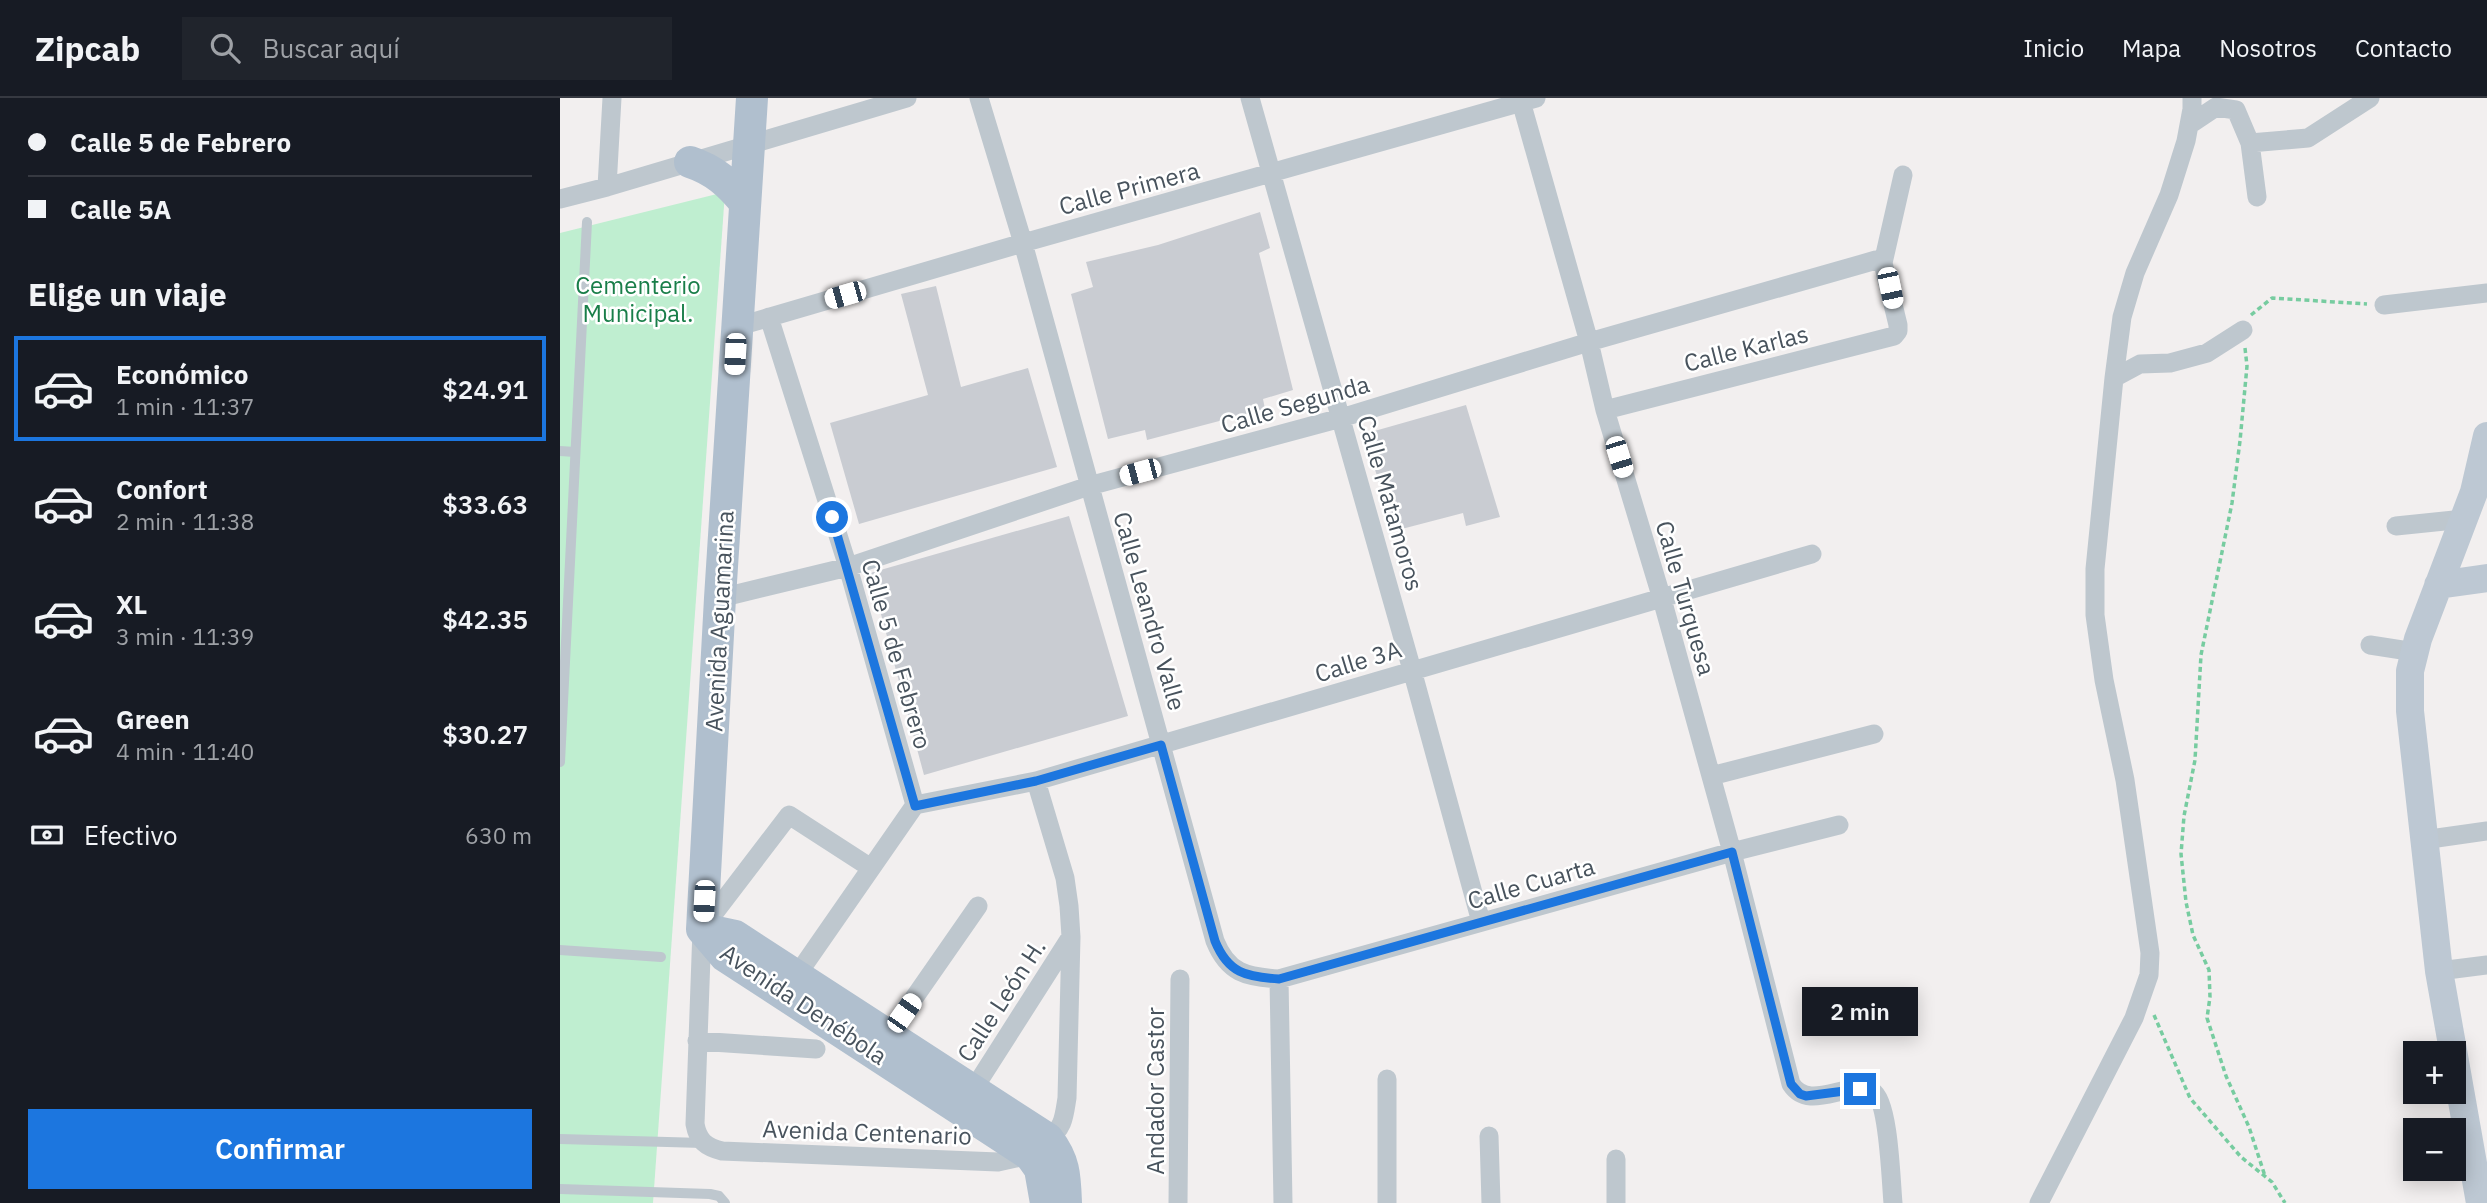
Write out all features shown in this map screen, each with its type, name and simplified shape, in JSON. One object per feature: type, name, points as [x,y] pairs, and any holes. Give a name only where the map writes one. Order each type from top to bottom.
[{"type":"main road","name":"Avenida Aguamarina","points":[[702,929],[736,327],[752,98]]},
{"type":"main road","points":[[690,162],[727,181],[745,202]]},
{"type":"main road","points":[[2481,1186],[2439,971],[2410,711],[2410,671],[2414,652],[2474,492],[2487,436]]},
{"type":"main road","points":[[2438,585],[2487,578]]},
{"type":"main road","name":"Avenida Denébola","points":[[702,929],[735,936],[889,1034],[973,1090],[1039,1147]]},
{"type":"main road","name":"Avenida Denébola","points":[[702,929],[724,956],[922,1083],[1039,1147],[1060,1155],[1065,1177],[1066,1203]]},
{"type":"main road","points":[[1039,1147],[1045,1203]]},
{"type":"street","points":[[607,187],[612,98]]},
{"type":"street","points":[[560,199],[906,98]]},
{"type":"street","name":"Calle Leandro Valle","points":[[979,98],[1023,243],[1215,941],[1222,958],[1237,970]]},
{"type":"street","name":"Calle Matamoros","points":[[1250,98],[1481,922]]},
{"type":"street","points":[[2039,1203],[2134,1017],[2149,975],[2150,953],[2125,780],[2104,680],[2095,615],[2095,569],[2113,378],[2122,317],[2136,273],[2169,195],[2189,125],[2192,98]]},
{"type":"street","points":[[2250,143],[2308,138],[2370,98]]},
{"type":"street","name":"Calle Primera","points":[[736,327],[1526,99]]},
{"type":"street","name":"Calle Turquesa","points":[[1526,99],[1605,410],[1662,599],[1732,852],[1791,1084],[1800,1094],[1817,1096],[1860,1089],[1872,1091],[1878,1096],[1882,1105],[1893,1203]]},
{"type":"street","points":[[2189,125],[2216,107],[2236,110],[2250,143],[2257,197]]},
{"type":"street","points":[[1883,263],[1903,175]]},
{"type":"street","name":"Calle Segunda","points":[[720,598],[848,567],[1089,486],[1341,418],[1589,342],[1876,260],[1883,263]]},
{"type":"street","name":"Calle Karlas","points":[[1605,410],[1894,335],[1898,331],[1883,263]]},
{"type":"street","points":[[2384,305],[2487,293]]},
{"type":"street","name":"Calle 5 de Febrero","points":[[769,317],[848,567],[915,806]]},
{"type":"street","points":[[2113,378],[2140,364],[2170,363],[2207,353],[2244,330]]},
{"type":"street","points":[[2396,526],[2464,519]]},
{"type":"street","name":"Calle 3A","points":[[915,806],[1036,781],[1812,554]]},
{"type":"street","points":[[2370,645],[2414,652]]},
{"type":"street","points":[[1711,776],[1874,734]]},
{"type":"street","points":[[1036,781],[1065,878],[1071,937],[1067,1098],[1064,1118],[1058,1132],[1039,1147]]},
{"type":"street","points":[[797,975],[915,806]]},
{"type":"street","points":[[702,929],[789,815],[871,868]]},
{"type":"street","name":"Calle Cuarta","points":[[1237,970],[1255,978],[1279,979],[1732,852],[1839,825]]},
{"type":"street","points":[[2423,840],[2487,831]]},
{"type":"street","points":[[889,1034],[978,906]]},
{"type":"street","name":"Avenida Aguamarina","points":[[702,929],[695,1124],[697,1135],[703,1143]]},
{"type":"street","name":"Calle León H.","points":[[973,1090],[1071,937]]},
{"type":"street","points":[[2439,971],[2487,965]]},
{"type":"street","name":"Andador Castor","points":[[1178,1203],[1180,979]]},
{"type":"street","points":[[1279,979],[1283,1203]]},
{"type":"street","points":[[697,1041],[816,1049]]},
{"type":"street","points":[[1387,1080],[1387,1203]]},
{"type":"street","points":[[1489,1136],[1491,1203]]},
{"type":"street","name":"Avenida Centenario","points":[[703,1143],[722,1151],[998,1162],[1039,1147]]},
{"type":"street","points":[[1616,1158],[1616,1203]]},
{"type":"lane","points":[[560,762],[587,222]]},
{"type":"lane","points":[[560,451],[575,452]]},
{"type":"lane","points":[[560,612],[567,624]]},
{"type":"lane","points":[[560,950],[661,957]]},
{"type":"lane","points":[[560,1139],[703,1143]]},
{"type":"lane","points":[[560,1189],[710,1194],[719,1196],[725,1203]]},
{"type":"path","points":[[2265,1176],[2207,1018],[2210,997],[2208,970],[2193,935],[2181,854],[2183,817],[2195,760],[2201,655],[2231,503],[2240,441],[2247,366],[2244,330],[2248,317],[2272,298],[2384,305]]},
{"type":"path","points":[[2145,990],[2190,1098],[2241,1157],[2272,1182],[2285,1203]]},
{"type":"green space","name":"Cementerio Municipal.","points":[[725,192],[653,1203],[560,1203],[560,233]]},
{"type":"building","points":[[1260,212],[1270,248],[1259,253],[1293,390],[1263,399],[1265,409],[1147,440],[1145,430],[1108,439],[1071,294],[1093,287],[1086,262],[1158,245]]},
{"type":"building","points":[[936,286],[961,387],[1028,368],[1057,467],[859,524],[830,423],[928,395],[901,294]]},
{"type":"building","points":[[1466,405],[1500,517],[1466,526],[1463,513],[1394,531],[1364,434]]},
{"type":"building","points":[[1069,516],[1128,716],[924,775],[870,573]]},
{"type":"route","points":[[832,517],[915,806],[1036,781],[1161,745],[1215,941],[1222,958],[1237,970],[1255,978],[1279,979],[1732,852],[1791,1084],[1796,1091],[1806,1096],[1860,1089]]}]
